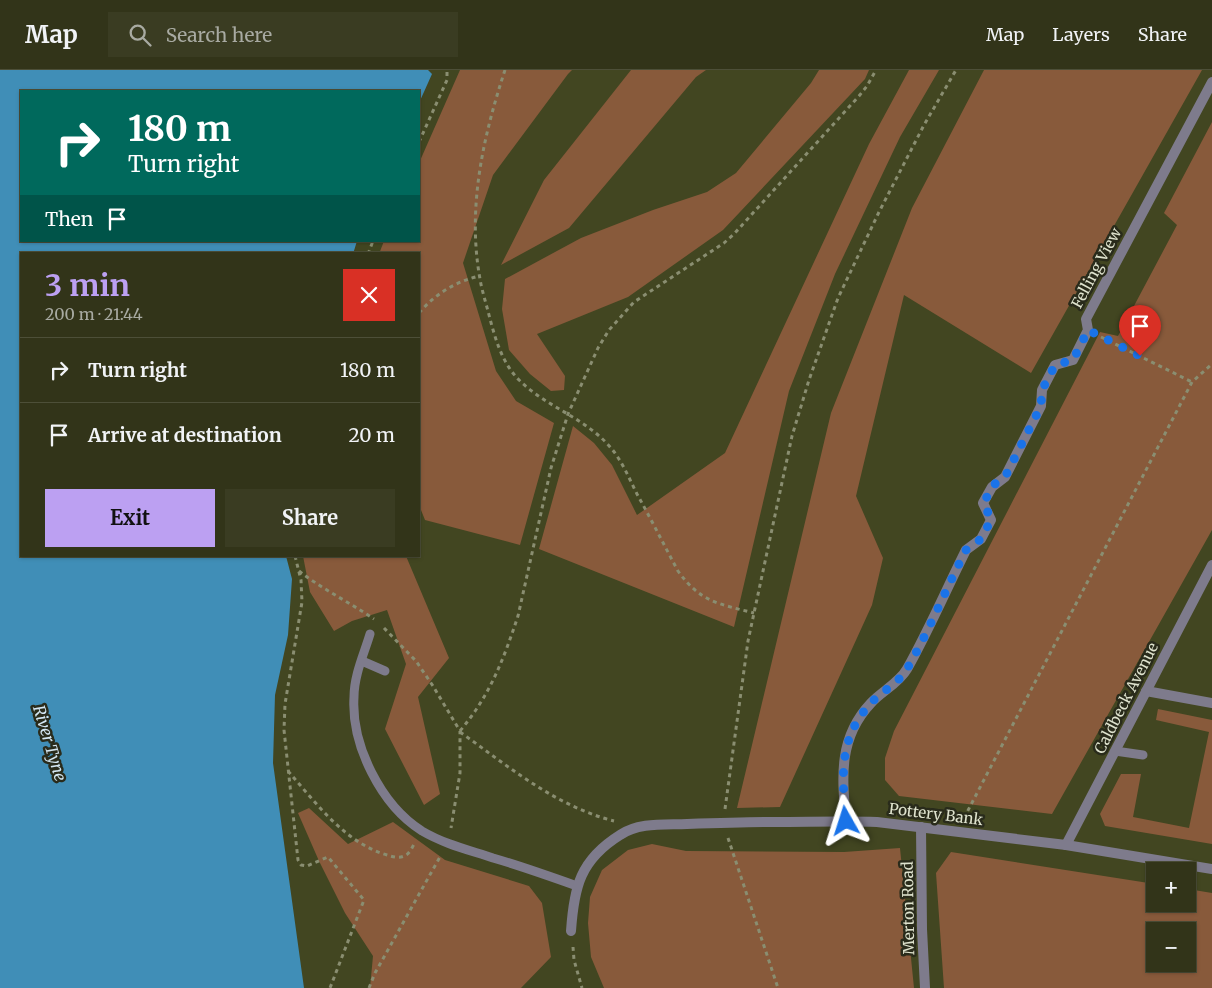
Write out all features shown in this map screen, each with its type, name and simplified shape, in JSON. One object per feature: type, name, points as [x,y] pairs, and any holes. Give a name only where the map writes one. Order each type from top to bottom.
[{"type":"street","name":"Felling View","points":[[846,821],[842,781],[843,761],[846,749],[857,725],[870,704],[903,675],[966,550],[981,539],[991,520],[984,503],[992,486],[1005,477],[1041,406],[1042,390],[1055,365],[1073,360],[1088,330],[1086,319],[1212,82]]},
{"type":"street","name":"Caldbeck Avenue","points":[[1066,845],[1212,565]]},
{"type":"street","points":[[1146,691],[1212,702]]},
{"type":"street","name":"Pottery Bank","points":[[571,931],[573,900],[583,872],[595,855],[622,833],[639,827],[725,822],[877,822],[1066,845],[1212,869]]},
{"type":"street","name":"Merton Road","points":[[921,828],[922,929],[925,988]]},
{"type":"lane","points":[[370,634],[356,677],[354,716],[358,738],[369,765],[382,790],[396,810],[423,831],[446,843],[577,886]]},
{"type":"lane","points":[[362,661],[385,671]]},
{"type":"lane","points":[[1115,750],[1143,756]]},
{"type":"path","points":[[420,140],[447,80],[447,70]]},
{"type":"path","points":[[505,70],[481,157],[476,214],[476,254],[479,276],[498,346],[518,379],[532,391],[568,414],[603,440],[616,454],[678,571],[687,584],[706,599],[754,613]]},
{"type":"path","points":[[369,988],[375,973],[437,863],[446,843],[456,802],[460,773],[460,731],[486,695],[510,640],[518,616],[551,468],[568,414],[598,348],[608,330],[634,302],[724,243],[734,234],[859,96],[876,70]]},
{"type":"path","points":[[778,988],[728,839],[725,822],[725,802],[748,641],[792,436],[809,380],[838,298],[919,133],[956,70]]},
{"type":"path","points":[[420,312],[429,301],[461,281],[479,276]]},
{"type":"path","points":[[1088,330],[1192,382]]},
{"type":"path","points":[[957,831],[1192,382],[1212,364]]},
{"type":"path","points":[[295,557],[299,571],[302,602],[296,648],[285,704],[284,730],[298,860],[302,865],[307,866],[328,857],[364,900],[330,988]]},
{"type":"path","points":[[299,571],[316,584],[344,599],[375,620]]},
{"type":"path","points":[[382,625],[416,661],[460,731],[540,790],[607,819],[639,827]]},
{"type":"path","points":[[288,771],[335,823],[368,848],[394,857],[402,857],[409,852],[423,831]]},
{"type":"path","points":[[571,931],[574,960],[582,988]]},
{"type":"shaded area","points":[[460,70],[572,70],[493,175],[463,263],[496,371],[516,401],[554,423],[520,545],[425,520],[420,508],[420,252],[380,252],[384,242],[420,242],[420,161]]},
{"type":"shaded area","points":[[631,70],[706,70],[696,77],[569,228],[501,265],[544,180]]},
{"type":"shaded area","points":[[819,70],[869,70],[865,79],[723,230],[628,297],[537,334],[565,376],[564,390],[551,391],[530,374],[509,350],[502,309],[505,279],[581,238],[653,210],[707,192],[736,173],[811,83]]},
{"type":"shaded area","points":[[909,70],[939,70],[900,137],[835,274],[789,391],[734,627],[539,549],[573,426],[594,443],[612,465],[637,515],[725,453],[869,144]]},
{"type":"shaded area","points":[[984,70],[1202,70],[1031,373],[904,295],[856,496],[883,558],[872,605],[780,807],[737,808],[831,413],[912,208]]},
{"type":"shaded area","points":[[1212,122],[1212,530],[1052,814],[899,796],[885,780],[885,758],[894,731],[1100,332],[1118,336],[1177,225],[1164,213]]},
{"type":"shaded area","points":[[303,557],[406,557],[449,658],[418,697],[440,794],[424,805],[385,729],[406,664],[387,610],[352,621],[334,631],[310,592]]},
{"type":"shaded area","points":[[1158,709],[1212,720],[1212,844],[1105,826],[1100,814],[1121,774],[1141,774],[1133,817],[1189,828],[1209,732],[1156,720]]},
{"type":"shaded area","points":[[309,808],[348,844],[393,822],[445,860],[529,886],[542,903],[551,957],[521,988],[370,988],[373,956],[345,913],[298,813]]},
{"type":"shaded area","points":[[652,844],[686,851],[844,852],[900,848],[914,988],[604,988],[591,957],[588,923],[590,897],[602,870],[628,850]]},
{"type":"shaded area","points":[[951,852],[1146,883],[1146,912],[1196,912],[1196,890],[1212,893],[1212,988],[944,988],[936,873]]},
{"type":"water","name":"River Tyne","points":[[0,70],[428,70],[432,74],[420,101],[420,90],[20,90],[20,242],[357,242],[354,252],[20,252],[20,557],[286,557],[292,579],[288,635],[275,695],[273,763],[304,988],[0,988]]},
{"type":"route","points":[[846,821],[842,781],[843,761],[851,736],[870,704],[903,675],[966,550],[981,539],[991,520],[984,503],[992,486],[1005,477],[1042,404],[1042,390],[1055,365],[1073,360],[1088,330],[1140,356]]}]
